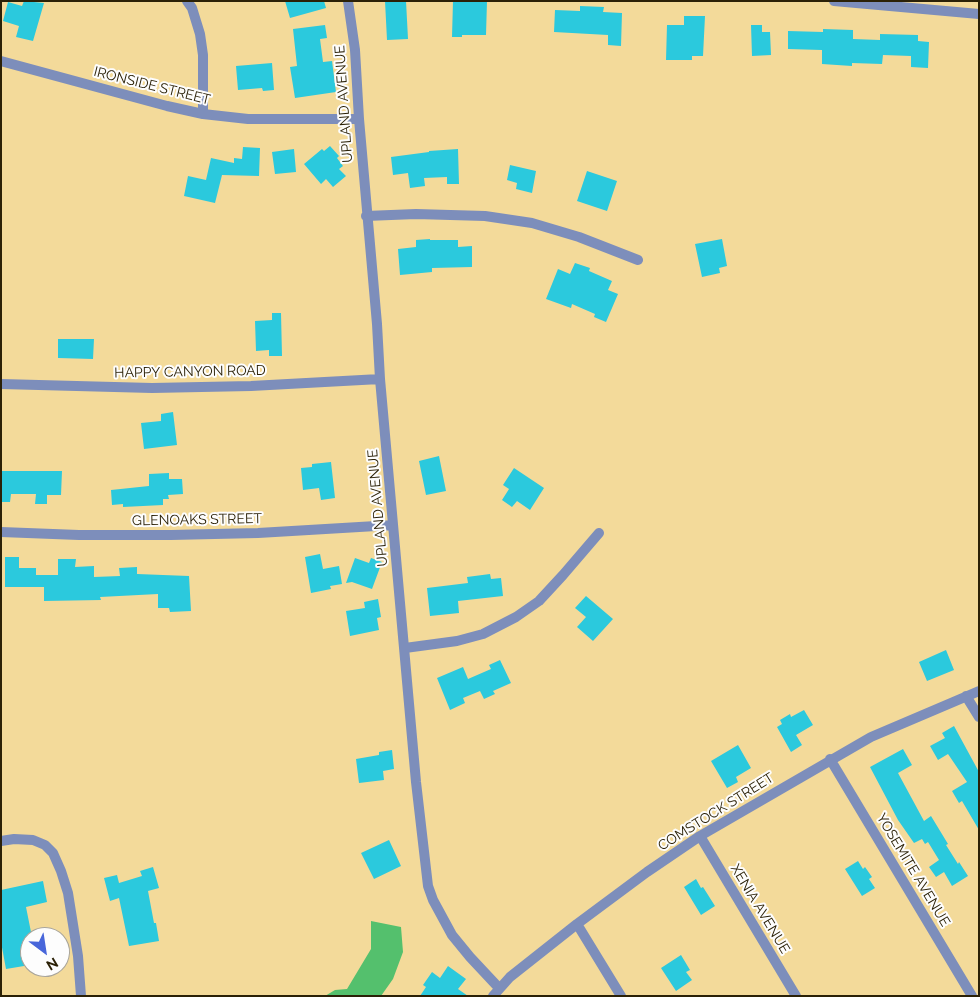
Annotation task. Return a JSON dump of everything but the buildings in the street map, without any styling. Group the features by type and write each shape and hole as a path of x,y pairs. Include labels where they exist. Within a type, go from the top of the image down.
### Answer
{"street":[{"path":"187,1 192,8 200,34 203,55 203,114"},
{"name":"UPLAND AVENUE","path":"348,1 355,50 358,119 366,216 416,782 428,886 433,900 452,935 496,992"},
{"path":"834,1 979,14"},
{"name":"IRONSIDE STREET","path":"1,61 203,114 248,119 358,119"},
{"path":"366,216 416,214 485,216 532,223 579,237 638,260"},
{"name":"HAPPY CANYON ROAD","path":"1,384 162,388 251,386 380,379"},
{"name":"GLENOAKS STREET","path":"1,532 80,535 258,533 393,525"},
{"path":"405,648 457,641 483,634 516,617 539,601 599,533"},
{"name":"COMSTOCK STREET","path":"496,992 510,977 577,924 647,872 700,836 830,759 871,737 979,691"},
{"path":"966,696 979,717"},
{"name":"YOSEMITE AVENUE","path":"830,759 972,996"},
{"name":"XENIA AVENUE","path":"700,836 796,996"},
{"path":"1,841 14,839 33,840 45,845 53,853 62,870 68,894 78,956 81,996"},
{"path":"577,924 622,996"}],"shaded area":[{"path":"371,921 401,927 403,952 393,979 381,996 325,996 335,990 347,989 371,949"}]}
